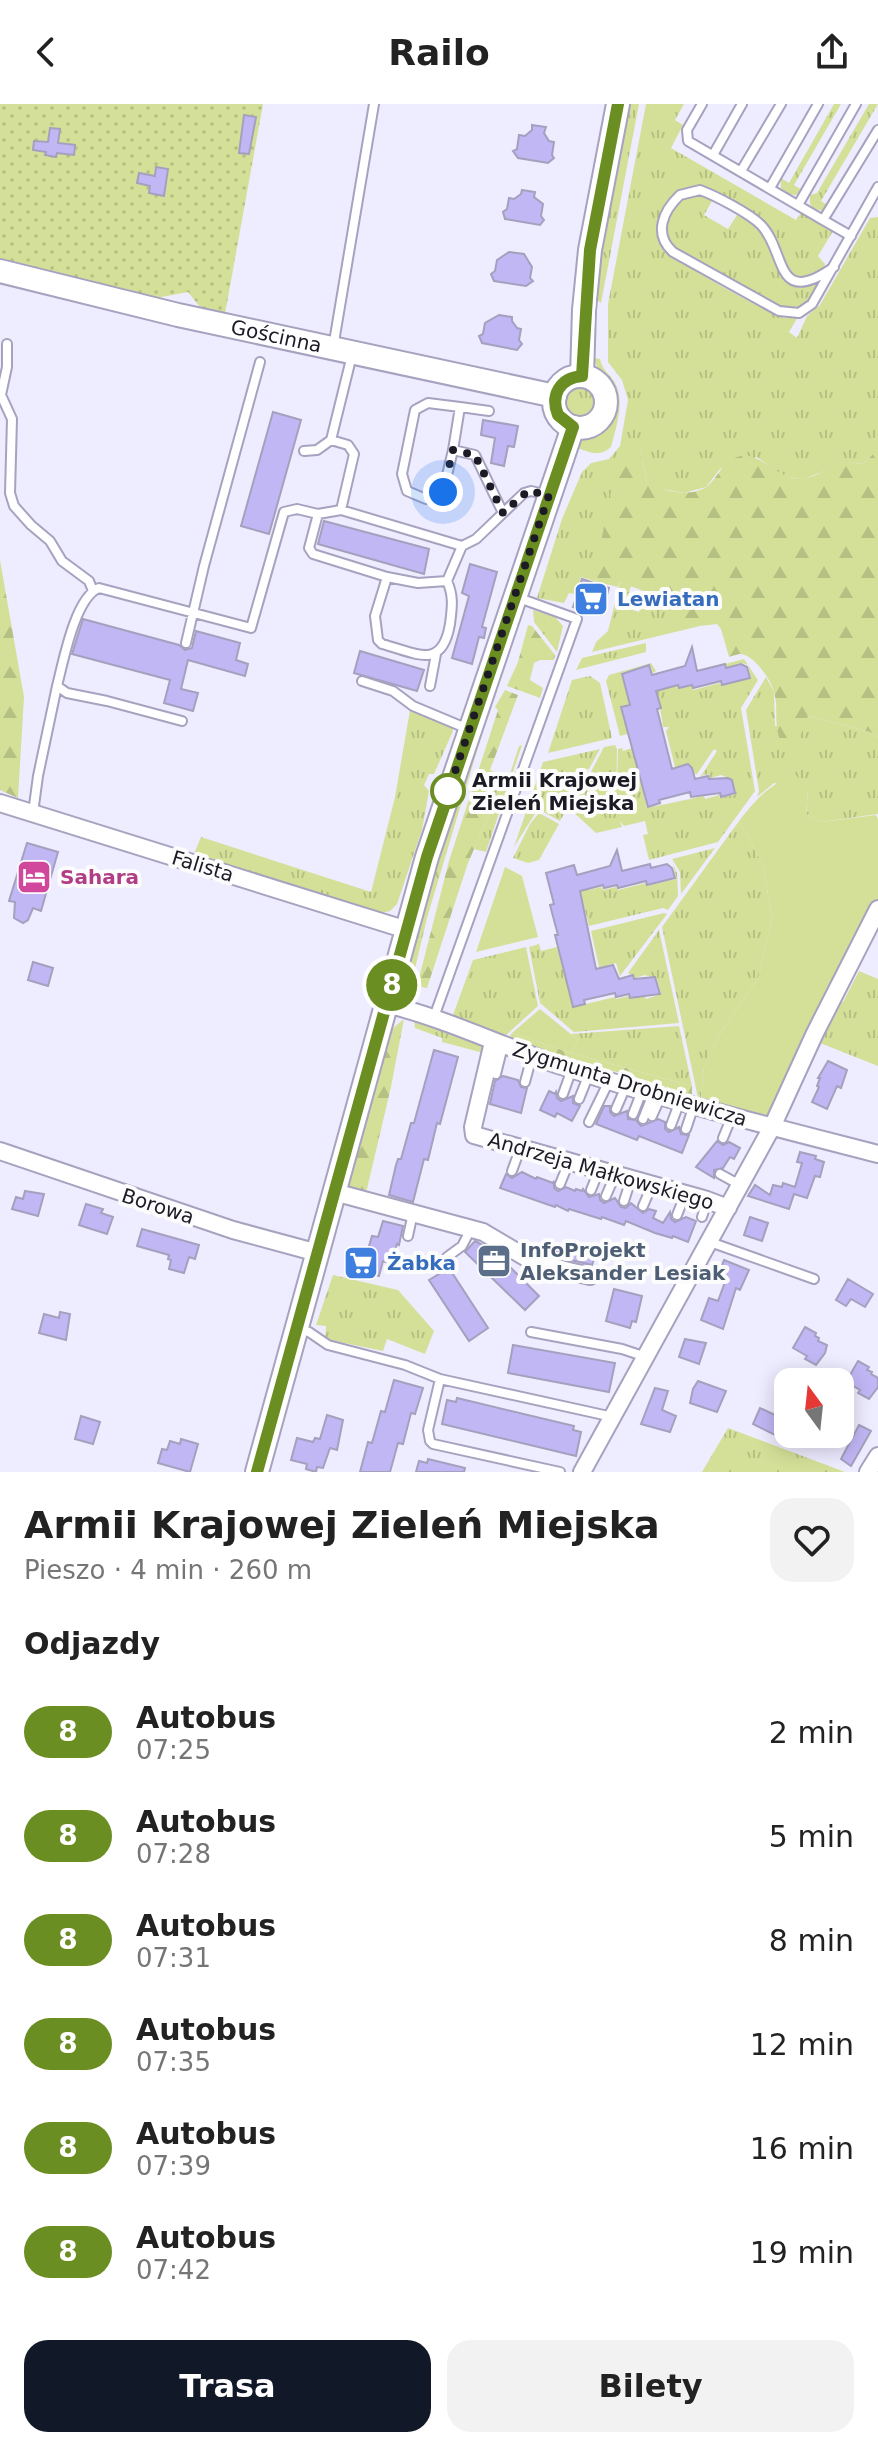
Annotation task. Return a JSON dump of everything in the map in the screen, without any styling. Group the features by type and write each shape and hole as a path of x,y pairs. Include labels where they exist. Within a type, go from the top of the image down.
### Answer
{"street":[{"path":"582,376 590,250 618,104"},
{"name":"Gościnna","path":"0,271 168,313 555,396"},
{"path":"574,376 582,376 596,382 605,394 605,410 589,427 573,427 558,415 555,396 562,384 574,376"},
{"path":"257,1472 427,857 573,427"},
{"name":"Falista","path":"0,803 407,930"},
{"name":"Andrzeja Małkowskiego","path":"582,1472 772,1127 815,1033 878,909"},
{"name":"Zygmunta Drobniewicza","path":"386,1004 434,1017 498,1044 609,1081 878,1154"},
{"name":"Andrzeja Małkowskiego","path":"498,1044 473,1133 477,1137 728,1208"},
{"name":"Borowa","path":"0,1151 233,1230 318,1253"},
{"path":"334,1192 471,1228 494,1237 535,1263 590,1276"},
{"path":"868,1472 878,1456"}],"lane":[{"path":"304,451 317,450 331,440 374,104"},
{"path":"702,104 687,130 686,138 851,236"},
{"path":"713,155 742,104"},
{"path":"741,171 781,104"},
{"path":"770,188 818,104"},
{"path":"798,205 856,104"},
{"path":"823,220 878,130"},
{"path":"834,267 815,279 804,281 790,278 783,271 761,226 700,190 680,195 662,224 663,239 673,252 783,313 799,313 812,304 834,267 878,187"},
{"path":"868,203 878,209"},
{"path":"7,344 7,367 1,395 12,419 10,493 14,506 50,541 62,561 89,581 93,591"},
{"path":"186,643 260,362"},
{"path":"460,407 443,492 426,499 407,491 402,474 415,410 428,403 460,407 489,411"},
{"path":"331,440 348,445 354,454 341,510"},
{"path":"453,450 475,455 503,513"},
{"path":"387,577 375,616 378,640 382,644 421,655 436,654 447,641 453,604 447,581 462,546 476,539 528,491 549,495"},
{"path":"33,813 57,686 75,623 93,591 99,588 251,628 284,512 297,509 318,514 341,510 462,546"},
{"path":"318,514 309,548 313,554 387,577 418,583 447,581"},
{"path":"434,1017 577,619 514,596"},
{"path":"430,686 436,654"},
{"path":"362,681 393,691 413,706 469,729"},
{"path":"57,686 67,693 182,721"},
{"path":"496,1074 498,1044"},
{"path":"525,1082 532,1056"},
{"path":"563,1094 572,1069"},
{"path":"579,1099 589,1074"},
{"path":"589,1122 609,1081"},
{"path":"616,1109 646,1092"},
{"path":"633,1114 646,1092"},
{"path":"646,1092 647,1118"},
{"path":"671,1125 687,1103"},
{"path":"686,1129 687,1103"},
{"path":"723,1138 732,1116"},
{"path":"512,1171 520,1149"},
{"path":"560,1184 569,1162"},
{"path":"720,1174 740,1185"},
{"path":"591,1190 615,1175"},
{"path":"606,1196 615,1175"},
{"path":"615,1175 624,1201"},
{"path":"643,1206 652,1185"},
{"path":"677,1215 685,1194"},
{"path":"702,1217 707,1200"},
{"path":"408,1236 413,1212"},
{"path":"447,1257 462,1246 471,1228"},
{"path":"710,1242 814,1279"},
{"path":"297,1329 309,1332 328,1345 405,1365 440,1379 614,1417"},
{"path":"531,1332 622,1349 646,1358"},
{"path":"440,1379 428,1430 433,1444 560,1472"}],"green space":[{"path":"0,104 263,104 225,314 200,307 188,292 156,298 0,258"},
{"path":"626,104 639,104 601,303 596,299 599,251"},
{"path":"646,104 684,104 675,120 683,125 671,148 796,220 801,213 833,231 818,256 825,264 823,269 803,278 788,273 769,231 704,189 679,191 668,203 660,220 659,238 676,257 775,315 798,317 789,332 797,338 807,316 820,305 870,218 878,217 878,436 873,441 873,454 863,464 843,462 803,480 781,475 757,457 720,469 706,487 684,493 656,488 647,483 640,448 599,554 597,582 581,577 576,594 569,593 564,603 537,598 562,519 582,472 591,463 609,459 620,446 628,400 622,380 608,362 608,304"},
{"path":"834,104 841,104 794,185 802,190 796,195 788,194 781,188 781,178 789,183"},
{"path":"869,104 878,104 821,201 829,206 822,211 813,208 810,195 817,193"},
{"path":"698,193 712,201 704,215 728,229 737,215 759,230 775,263 788,280 823,278 807,302 796,307 779,308 674,249 667,235 669,215 681,197"},
{"path":"594,358 600,359 618,389 619,397 619,414 611,447 599,453 578,448 612,412 611,392"},
{"path":"580,387 586,388 594,396 594,408 586,416 580,417 574,416 566,408 565,402 566,396 574,388"},
{"path":"878,436 878,737 870,732 808,716 799,740 781,743 770,681 762,669 746,656 729,657 717,624 700,626 646,592 620,582 618,587 597,582 595,572 620,446 640,448 647,483 685,493 706,487 728,462 737,457 752,457 798,479 844,462 863,464 873,454 873,441"},
{"path":"0,560 24,697 18,798 0,790"},
{"path":"620,582 631,586 624,607 639,612 646,592 700,626 592,652 596,642 608,631"},
{"path":"533,610 555,617 563,626 557,652 534,622"},
{"path":"528,625 555,655 554,660 534,663 530,680 543,688 540,698 507,686 518,662"},
{"path":"646,643 646,652 576,670 582,658"},
{"path":"744,659 748,665 742,663 726,667 725,664"},
{"path":"651,663 656,671 653,673 649,664 621,673 629,704 621,707 624,722 628,721 631,733 620,736 606,681 609,675"},
{"path":"748,665 758,680 741,708 755,791 718,842 649,860 643,835 648,834 645,821 624,826 620,821 622,827 596,833 571,810 604,747 615,745 616,807 618,749 622,748 623,751 632,748 647,808 704,796 705,799 736,794 733,780 721,775 710,778 708,774 701,776 717,751 714,749 697,774 689,763 685,764 684,770 676,771 666,731 669,727 663,727 658,694 654,694 653,687 664,689 677,686 679,689 692,686 693,690 720,683 722,686 751,678"},
{"path":"590,676 600,683 612,738 548,753 572,680"},
{"path":"766,677 774,692 775,726 803,726 808,716 870,732 878,737 878,814 821,822 806,814 808,789 774,783 757,797 759,791 746,710"},
{"path":"505,690 518,695 490,770 500,775 495,801 468,863 427,988 417,986 449,861 498,710 495,707"},
{"path":"410,710 453,731 434,774 429,774 424,785 429,791 422,830 397,904 390,911 381,913 193,856 201,837 371,892 395,797"},
{"path":"483,713 488,714 427,918 408,998 403,988 408,966 437,858"},
{"path":"522,745 486,852 474,849 495,801 500,775 509,777 519,746"},
{"path":"600,749 589,769 568,774 569,777 588,772 560,821 538,809 514,847 543,762"},
{"path":"795,774 808,789 806,814 821,822 876,815 878,899 768,1117 701,1098 704,1067 721,1032 758,979 772,919 763,865 739,821 764,793"},
{"path":"539,813 559,824 539,860 528,863 513,858 530,824"},
{"path":"739,821 763,865 772,919 758,979 721,1032 704,1067 701,1098 698,1098 662,927"},
{"path":"715,848 681,894 680,872 672,859"},
{"path":"673,864 677,873 678,896 668,910 663,908 589,926 581,894 576,888 587,885 589,890 616,887 618,890 676,879"},
{"path":"505,867 522,876 538,937 476,952"},
{"path":"667,914 620,976 616,963 607,965 610,976 600,971 591,931"},
{"path":"659,930 679,1023 574,1032 540,1003 529,947 539,944 541,951 557,947 573,1007 615,997 629,996 630,999 644,995 646,999 661,994 657,979 645,975 635,978 628,973"},
{"path":"526,947 538,1006 504,1037 453,1015 473,960"},
{"path":"859,971 878,979 878,1066 815,1041 836,1000 843,1002"},
{"path":"540,1009 578,1040 571,1053 512,1033"},
{"path":"404,1019 367,1189 363,1193 346,1192 392,1029"},
{"path":"414,1019 488,1047 487,1054 442,1042 442,1038 415,1028"},
{"path":"679,1026 692,1086 571,1053 578,1040 571,1034"},
{"path":"512,1033 571,1053 692,1086 692,1095 508,1039"},
{"path":"333,1275 398,1290 434,1331 425,1354 387,1339 383,1351 325,1339 326,1326 316,1325"},
{"path":"728,1428 774,1445 774,1448 845,1472 702,1472"}],"building":[{"path":"244,115 256,117 249,154 239,153"},
{"path":"532,125 546,127 544,133 549,141 554,142 554,158 548,163 518,158 513,151 517,149 519,135 525,136 532,130"},
{"path":"50,128 60,129 58,143 75,145 74,155 57,153 56,157 33,150 34,141 48,142"},
{"path":"156,167 168,169 164,196 149,193 150,186 137,183 139,173 155,176"},
{"path":"522,190 535,192 534,197 543,204 541,216 544,220 540,225 505,219 503,212 507,209 509,198 514,199"},
{"path":"509,252 524,254 532,267 530,278 533,281 526,286 494,281 491,274 495,271 497,260"},
{"path":"499,315 512,317 517,328 521,329 519,340 522,344 517,350 482,343 479,336 483,334 485,323"},
{"path":"273,412 301,420 269,534 241,526"},
{"path":"483,420 518,426 514,447 508,446 504,466 491,463 495,438 481,435"},
{"path":"324,521 429,549 424,574 318,544"},
{"path":"470,564 497,572 482,627 486,628 484,638 479,637 472,664 452,658 469,596 462,593"},
{"path":"582,579 609,588 601,615 573,607"},
{"path":"83,619 179,645 185,650 192,648 196,631 240,643 236,660 248,664 245,676 188,660 181,689 198,693 193,711 164,703 170,680 72,654"},
{"path":"692,647 697,671 725,664 726,668 741,664 747,667 750,678 722,685 721,681 693,688 692,685 679,688 678,685 656,691 661,708 657,709 672,769 688,764 695,779 708,776 709,779 728,778 732,780 735,793 721,797 720,793 691,797 690,792 659,800 660,803 648,807 621,707 630,705 622,674 649,665 652,675 685,666"},
{"path":"360,651 424,670 417,691 354,673"},
{"name":"Sahara","path":"27,843 58,852 41,911 33,908 28,920 23,923 14,918 15,902 9,901"},
{"path":"617,850 622,871 650,864 651,868 667,864 675,878 647,885 646,881 618,888 617,885 604,888 603,885 580,891 596,969 613,965 619,979 633,975 634,979 655,977 660,994 630,998 629,994 616,997 615,993 584,1000 585,1004 573,1007 555,935 558,935 550,905 554,904 546,873 574,865 577,875 610,866"},
{"path":"33,962 53,968 48,986 28,980"},
{"path":"434,1050 458,1057 440,1124 437,1123 428,1160 424,1159 413,1202 389,1195 398,1159 401,1159 411,1123 414,1123"},
{"path":"828,1061 847,1070 841,1088 837,1086 827,1109 812,1102 819,1087 818,1078"},
{"path":"503,1076 518,1080 521,1087 527,1088 521,1113 490,1104 495,1081"},
{"path":"549,1091 556,1092 561,1101 573,1096 573,1103 580,1106 572,1121 557,1113 555,1117 540,1110"},
{"path":"604,1106 610,1106 614,1116 627,1111 628,1119 636,1120 641,1126 658,1119 665,1122 665,1129 669,1132 679,1127 681,1134 689,1135 682,1153 596,1124"},
{"path":"717,1141 723,1145 729,1142 740,1148 734,1159 730,1157 723,1168 714,1170 714,1178 696,1167"},
{"path":"800,1152 816,1156 815,1159 824,1162 820,1177 815,1176 807,1198 794,1194 789,1209 748,1196 755,1185 770,1195 773,1185 782,1187 783,1183 795,1187 802,1163 797,1162"},
{"path":"522,1172 536,1179 554,1181 554,1188 558,1191 566,1187 575,1191 583,1189 589,1197 599,1194 604,1203 615,1198 621,1207 626,1208 631,1203 643,1213 649,1209 656,1211 653,1218 663,1223 670,1212 675,1222 686,1217 696,1221 688,1242 626,1221 624,1225 602,1217 568,1211 500,1188 506,1174 512,1178"},
{"path":"25,1191 44,1194 38,1216 12,1209 16,1197 23,1199"},
{"path":"86,1204 103,1209 101,1213 113,1217 107,1234 79,1225"},
{"path":"750,1217 768,1223 762,1241 744,1235"},
{"path":"383,1221 403,1226 391,1264 383,1261 379,1276 357,1270 361,1252 367,1253 372,1236 378,1237"},
{"path":"142,1229 199,1245 195,1259 189,1257 184,1273 169,1269 169,1255 137,1246"},
{"path":"475,1241 494,1251 539,1296 525,1310 465,1252"},
{"path":"541,1245 594,1259 592,1265 540,1253"},
{"path":"724,1260 749,1270 740,1290 736,1288 723,1329 701,1320 709,1298 718,1301 725,1282 717,1279"},
{"path":"449,1268 488,1328 469,1341 429,1280"},
{"path":"848,1279 873,1294 865,1307 851,1299 846,1306 836,1300"},
{"path":"614,1289 642,1296 636,1322 632,1321 630,1328 606,1321"},
{"path":"60,1312 70,1314 66,1340 39,1333 44,1314 59,1318"},
{"path":"805,1327 816,1333 818,1341 827,1345 816,1365 793,1348"},
{"path":"685,1339 706,1343 699,1364 679,1357"},
{"path":"513,1345 615,1363 609,1392 508,1373"},
{"path":"858,1361 869,1367 867,1370 878,1378 878,1387 869,1399 854,1387 854,1368"},
{"path":"394,1380 423,1388 415,1414 411,1413 403,1444 398,1443 390,1472 360,1472 368,1442 372,1443 381,1411 385,1412"},
{"path":"698,1381 726,1391 717,1412 690,1403"},
{"path":"655,1388 668,1391 662,1410 676,1416 670,1432 641,1424"},
{"path":"457,1398 574,1426 573,1430 581,1432 576,1456 442,1424 447,1400 456,1402"},
{"path":"760,1408 774,1415 774,1434 753,1424"},
{"path":"327,1415 343,1420 337,1450 330,1448 323,1468 317,1467 316,1472 306,1469 307,1464 291,1460 297,1438 313,1442 315,1438 320,1439"},
{"path":"81,1416 100,1422 93,1444 75,1439"},
{"path":"859,1425 871,1431 851,1466 841,1459 847,1448 854,1448 854,1434"},
{"path":"181,1439 198,1444 190,1472 158,1463 162,1449 167,1450 170,1441 180,1444"},
{"path":"428,1459 465,1468 464,1472 416,1472 419,1461 427,1463"}],"bus line":[{"name":"8","path":"257,1472 427,857 573,427 558,415 554,403 557,389 562,384 574,376 582,376 590,250 618,104"}],"place":[{"name":"Lewiatan","path":"591,599"},
{"name":"Armii Krajowej Zieleń Miejska","path":"448,791"},
{"name":"Sahara","path":"34,877"},
{"name":"InfoProjekt Aleksander Lesiak","path":"494,1261"},
{"name":"Żabka","path":"361,1263"}],"route":[{"path":"443,492 453,450 475,455 503,513 528,491 549,495 446,798 448,791"}]}
